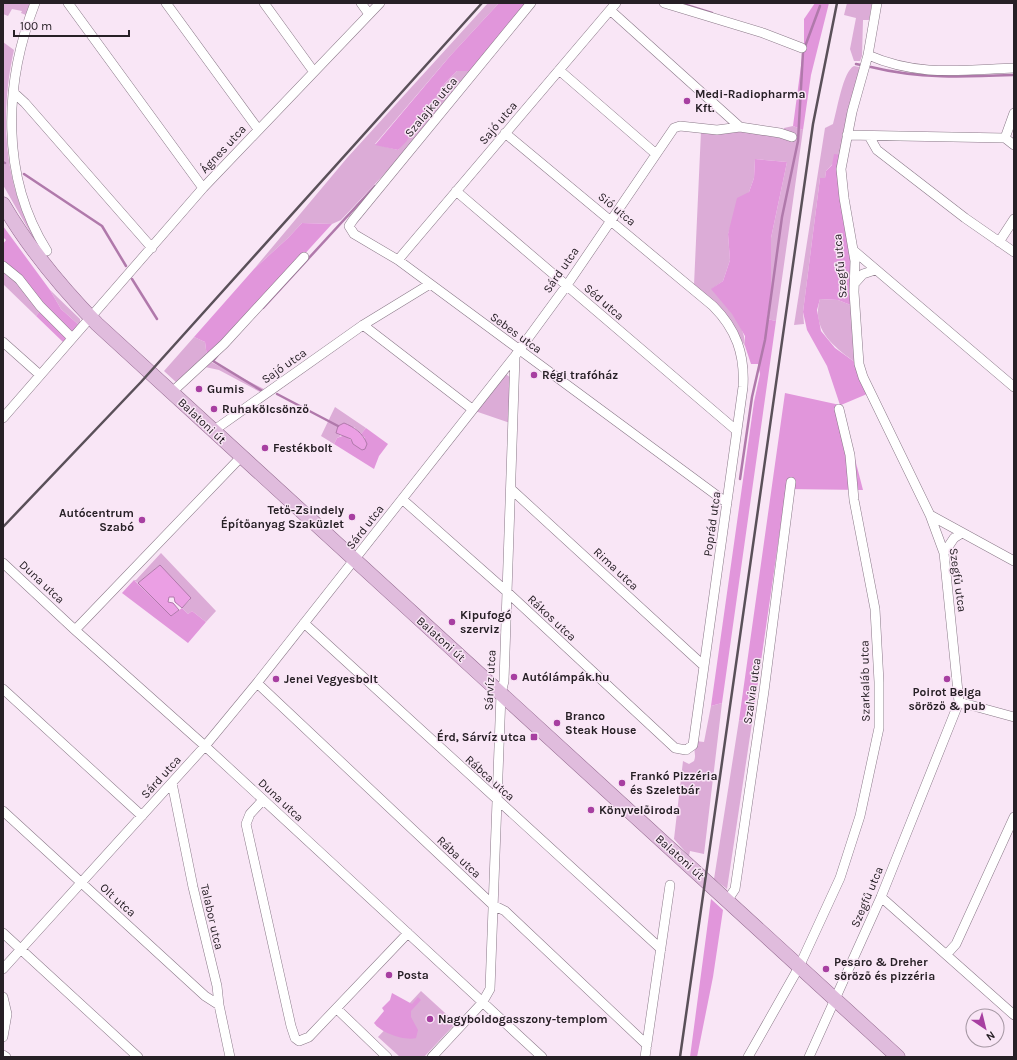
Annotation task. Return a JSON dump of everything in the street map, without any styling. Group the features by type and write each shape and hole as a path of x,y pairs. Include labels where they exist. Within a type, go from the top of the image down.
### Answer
{"main road":[{"name":"Balatoni út","path":"3,204 42,264 67,293 91,317 241,457 898,1057"}],"street":[{"path":"35,3 16,60 13,92 12,139 17,178 29,220 47,251"},
{"path":"68,3 203,188"},
{"path":"166,3 258,129"},
{"path":"264,3 314,72"},
{"path":"361,3 369,14"},
{"name":"Ágnes utca","path":"3,418 203,188 380,3"},
{"name":"Szalajka utca","path":"349,226 531,3"},
{"name":"Sajó utca","path":"398,260 505,132 616,3"},
{"path":"664,3 763,33 802,48"},
{"name":"Szegfű utca","path":"809,1057 880,897 959,702 944,553 930,515 863,377 859,364 854,292 856,282 853,250 841,176 842,156 868,55 876,3"},
{"path":"610,10 740,127 780,133 792,137"},
{"path":"868,55 884,62 926,71 1014,68"},
{"path":"559,70 656,154"},
{"path":"13,92 25,103 152,248"},
{"path":"1005,138 1014,112"},
{"name":"Sárd utca","path":"3,969 206,746 258,683 517,353 567,285 610,219 676,126 717,130 740,127"},
{"name":"Sió utca","path":"505,132 713,306"},
{"path":"847,135 1005,138 1014,145"},
{"path":"869,136 877,150 965,218 1014,252"},
{"name":"Séd utca","path":"456,191 737,430"},
{"path":"999,242 1014,219"},
{"name":"Sebes utca","path":"349,226 354,234 398,260 517,353 727,503"},
{"path":"853,250 1014,387"},
{"path":"171,392 224,344 304,257"},
{"path":"3,266 19,279 40,306 72,338"},
{"path":"856,282 863,274 875,270"},
{"name":"Sajó utca","path":"213,431 363,325 430,284"},
{"name":"Poprád utca","path":"686,750 693,745 695,739 743,387 742,354 737,339 728,323 713,306"},
{"path":"363,325 472,409"},
{"path":"3,342 40,376"},
{"name":"Sárvíz utca","path":"432,1057 482,1003 490,989 496,799 501,694 504,681 510,488 517,353"},
{"name":"Szarkaláb utca","path":"748,1057 799,967 840,878 860,816 879,720 880,682 874,603 854,500 850,456 839,409"},
{"path":"75,630 241,457"},
{"name":"Szalvia utca","path":"727,901 735,889 764,691 791,482"},
{"name":"Rima utca","path":"510,488 704,666"},
{"name":"Rákos utca","path":"402,499 506,591 675,748 686,750"},
{"path":"930,515 1014,561"},
{"path":"944,553 954,538 962,533"},
{"name":"Duna utca","path":"3,563 75,630 206,746 542,1057"},
{"name":"Rábca utca","path":"304,623 661,949"},
{"name":"Rába utca","path":"258,683 493,905 505,911 647,1045"},
{"path":"3,689 142,816"},
{"path":"959,702 1014,717"},
{"name":"Talabor utca","path":"172,783 195,895 217,986 219,1005 230,1057"},
{"path":"263,800 250,814 246,824 291,1026 295,1038 299,1041 309,1037 408,932"},
{"name":"Olt utca","path":"3,811 205,996 219,1005"},
{"path":"947,954 956,944 1014,816"},
{"path":"645,1057 670,885"},
{"path":"880,897 947,954 1014,1015"},
{"path":"3,933 138,1057"},
{"path":"3,997 7,1014 3,1037"},
{"path":"337,1009 387,1057"}],"shaded area":[{"path":"3,3 31,3 26,15 21,13 22,11 12,9 8,16 3,14"},
{"path":"488,3 499,3 450,56 375,144 398,150 445,83 457,71 470,71 407,150 341,220 332,224 302,223 254,269 347,158"},
{"path":"499,3 526,3 470,71 457,71 445,83 406,142 398,150 375,145 450,56"},
{"path":"815,3 829,3 811,75 803,130 793,126 804,43 804,19"},
{"path":"847,3 872,3 869,20 863,20 862,56 860,61 854,61 850,49 856,18 844,15"},
{"path":"3,42 14,50 7,98 7,146 16,193 24,216 35,238 34,239 3,185"},
{"path":"854,66 859,67 860,73 841,155 826,171 825,178 820,178 803,312 804,324 794,325 825,128 833,124 844,83 850,69"},
{"path":"793,126 803,130 776,321 767,319 771,294 771,238 787,162 755,159 754,178 749,192 733,220 728,234 730,260 723,281 712,289 734,315 742,330 745,346 734,328 694,285 701,131 741,129 781,134 784,128"},
{"path":"834,154 841,155 851,261 853,306 838,300 820,299 817,310 821,331 835,348 856,363 867,394 841,405 863,490 786,489 752,723 739,720 785,393 840,405 827,366 807,330 803,312 820,178 825,178 826,171 832,165"},
{"path":"755,159 787,162 771,238 771,294 767,319 776,321 722,703 711,706 754,402 760,374 758,364 751,364 745,346 745,336 732,314 711,289 723,281 730,260 728,234 737,198 749,192 754,178"},
{"path":"302,223 332,224 249,315 207,357 205,342 194,337 254,269"},
{"path":"3,226 50,290 61,309 80,326 64,343 36,316 44,306 3,264 3,244 6,240 3,237"},
{"path":"3,264 44,306 36,316 3,284"},
{"path":"50,290 80,319 80,326 61,309"},
{"path":"820,299 838,300 853,306 856,363 832,343 821,328 818,310"},
{"path":"194,337 205,342 207,357 177,383 164,371"},
{"path":"211,362 264,389 260,392 219,370 205,367"},
{"path":"504,375 511,378 510,423 475,411"},
{"path":"335,407 366,428 361,434 354,427 336,433 341,436 337,438 334,444 321,436"},
{"path":"344,423 361,434 367,444 365,449 362,450 353,444 351,439 336,433 338,426"},
{"path":"366,428 388,444 379,456 374,469 334,444 337,438 345,435 362,450 365,438 361,434"},
{"path":"161,553 216,611 206,622 192,611 188,614 182,608 190,600 160,565 138,583 134,580 136,580"},
{"path":"160,565 191,598 182,608 175,602 174,597 169,597 168,602 173,603 179,610 171,616 138,583"},
{"path":"134,580 171,616 182,608 188,614 192,611 206,622 188,643 122,593"},
{"path":"722,703 704,854 690,851 689,856 674,839 683,761 689,764 694,761 695,744 696,741 704,742 711,706"},
{"path":"739,720 752,723 727,889 714,879"},
{"path":"711,899 723,910 713,977 697,1057 690,1057"},
{"path":"421,991 456,1023 424,1057 400,1057 378,1037"},
{"path":"392,993 412,1004 418,997 421,1000 411,1011 411,1017 418,1030 416,1038 411,1039 387,1033 377,1027 374,1023 384,1011 382,1008 390,1000"}],"waterway":[{"path":"680,3 712,13"},
{"path":"740,479 752,397 765,340 782,217 798,141 803,52 820,6"},
{"path":"856,64 861,65"},
{"path":"871,67 907,74 924,75 960,77 1014,75"},
{"path":"24,174 102,226 126,266"},
{"path":"263,308 375,186"},
{"path":"132,279 157,319"},
{"path":"217,356 213,361 264,392"},
{"path":"277,394 338,426"}],"railway":[{"path":"3,527 141,382 482,3"},
{"path":"680,1057 813,124 837,3"}],"place":[{"name":"Medi-Radiopharma Kft.","path":"687,101"},
{"name":"Régi trafóház","path":"534,375"},
{"name":"Gumis","path":"199,389"},
{"name":"Ruhakölcsönző","path":"214,409"},
{"name":"Festékbolt","path":"265,448"},
{"name":"Tető-Zsindely Építőanyag Szaküzlet","path":"352,517"},
{"name":"Autócentrum Szabó","path":"142,520"},
{"name":"Kipufogó szerviz","path":"452,622"},
{"name":"Autólámpák.hu","path":"514,677"},
{"name":"Jenei Vegyesbolt","path":"276,679"},
{"name":"Poirot Belga söröző & pub","path":"947,679"},
{"name":"Branco Steak House","path":"557,723"},
{"name":"Érd, Sárvíz utca","path":"534,737"},
{"name":"Frankó Pizzéria és Szeletbár","path":"622,783"},
{"name":"Könyvelőiroda","path":"591,810"},
{"name":"Pesaro & Dreher söröző és pizzéria","path":"826,969"},
{"name":"Posta","path":"389,975"},
{"name":"Nagyboldogasszony-templom","path":"430,1019"}]}
